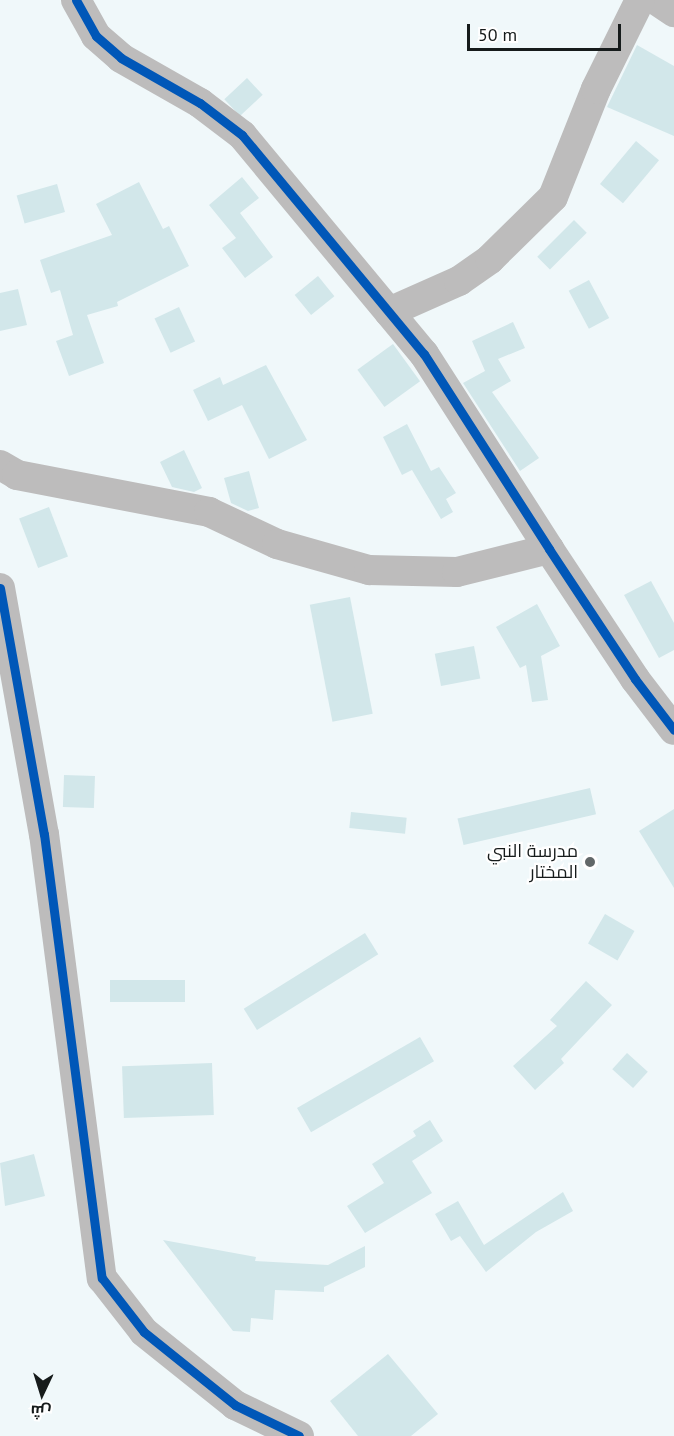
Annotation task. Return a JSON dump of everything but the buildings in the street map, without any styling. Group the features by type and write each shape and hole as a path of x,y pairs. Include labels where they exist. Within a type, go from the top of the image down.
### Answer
{"street":[{"path":"76,0 96,36 121,58 200,103 242,135 424,354 549,549 674,730"},
{"path":"389,312 459,282 490,259 553,197 596,89 640,0"},
{"path":"656,0 674,12"},
{"path":"0,465 17,475 209,512 277,544 369,570 457,572 549,549"},
{"path":"0,588 44,834 102,1278 144,1332 226,1398 299,1436"}],"cycle path":[{"path":"76,0 96,36 121,58 200,103 242,135 424,354 635,679 674,730"},
{"path":"0,588 44,834 102,1278 144,1332 235,1405 299,1436"}],"place":[{"name":"مدرسة النبي المختار","path":"590,862"}]}
